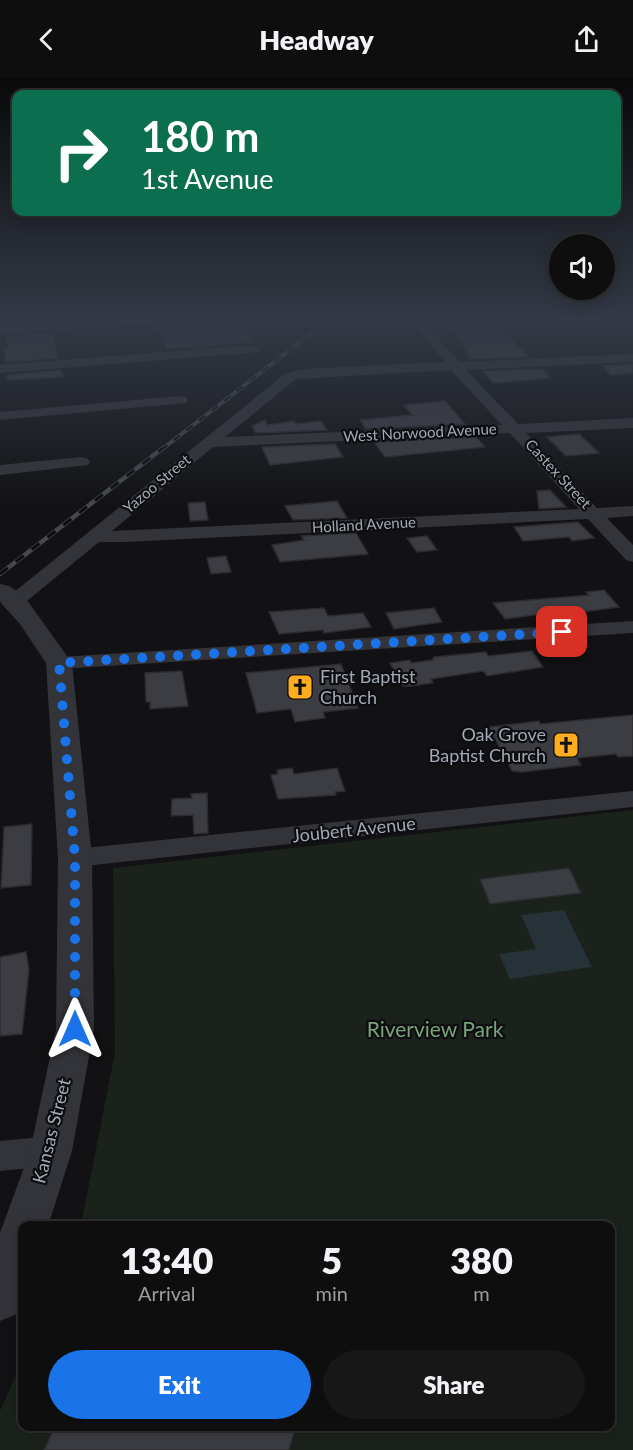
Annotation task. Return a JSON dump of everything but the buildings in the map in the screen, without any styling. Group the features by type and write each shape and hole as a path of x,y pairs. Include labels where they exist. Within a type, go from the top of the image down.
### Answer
{"street":[{"name":"Yazoo Street","path":"7,596 94,536 283,382"},
{"name":"Castex Street","path":"470,382 633,556"},
{"path":"0,416 182,400"},
{"name":"West Norwood Avenue","path":"207,443 633,423"},
{"path":"0,470 82,462"},
{"name":"Holland Avenue","path":"94,536 126,537 633,511"},
{"name":"Kansas Street","path":"7,596 37,628 59,663 75,858 75,1029 51,1151 27,1221"},
{"path":"59,663 633,627"},
{"name":"Joubert Avenue","path":"75,858 633,799"},
{"path":"0,1156 51,1151"},
{"path":"0,1298 18,1246"}],"green space":[{"name":"Riverview Park","path":"633,810 633,1450 0,1450 0,1411 18,1371 18,1431 615,1431 615,1221 82,1221 115,1052 113,868"}],"shaded area":[{"path":"564,910 592,967 510,979 499,954 536,949 521,915"}],"railway":[{"path":"161,450 249,382"},
{"path":"0,574 163,448"}],"place":[{"name":"First Baptist Church","path":"300,687"},
{"name":"Oak Grove Baptist Church","path":"566,745"}],"route":[{"path":"75,1029 75,858 59,663 562,632"}]}
